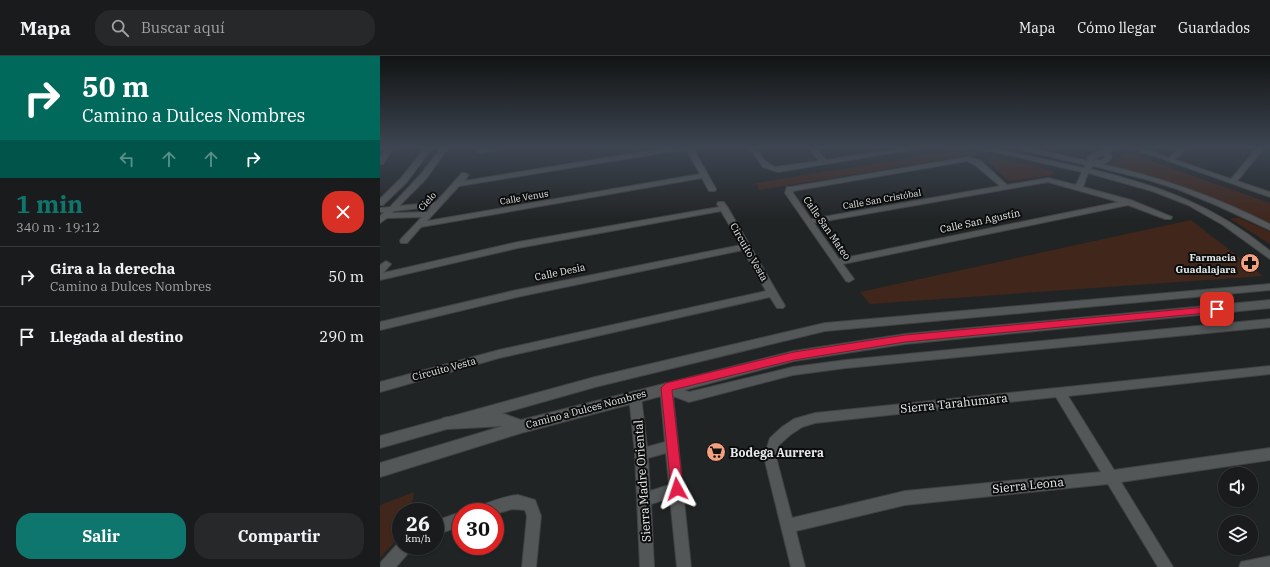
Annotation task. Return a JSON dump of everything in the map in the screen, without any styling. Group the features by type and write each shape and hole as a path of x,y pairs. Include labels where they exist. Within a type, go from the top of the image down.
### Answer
{"main road":[{"name":"Camino a Dulces Nombres","path":"380,470 521,427 635,396 794,356 882,342 1270,304"},
{"path":"448,423 502,419 521,427"}],"street":[{"path":"380,203 410,172"},
{"path":"381,216 395,208 427,172"},
{"path":"456,184 533,172"},
{"path":"702,172 712,189"},
{"name":"Calle San Mateo","path":"849,279 808,222 789,193 790,189 898,172"},
{"name":"Calle San Mateo","path":"988,172 1005,187"},
{"path":"1057,182 1064,172"},
{"path":"1078,187 1080,178 1085,172"},
{"path":"1107,172 1190,203 1233,227 1270,256"},
{"path":"1118,172 1147,178 1188,190 1231,208 1270,227"},
{"path":"1204,172 1270,195"},
{"path":"1232,182 1241,172"},
{"name":"Cielo","path":"404,241 465,175"},
{"name":"Calle Venus","path":"419,225 704,176"},
{"name":"Calle San Cristóbal","path":"808,222 1038,181 1057,182 1078,187 1128,202 1168,217"},
{"name":"Calle San Agustín","path":"837,262 1128,202"},
{"path":"395,208 438,204"},
{"name":"Circuito Vesta","path":"380,277 518,245 722,205 772,293 499,354 380,386"},
{"path":"381,216 429,214"},
{"name":"Calle Desia","path":"380,326 442,309 542,287 746,247"},
{"path":"380,442 595,382 825,327 1270,287"},
{"path":"772,293 780,306"},
{"path":"684,567 666,388 689,397 793,371 846,364 1270,323"},
{"name":"Sierra Tarahumara","path":"798,567 770,457 774,442 798,423 815,418 1270,370"},
{"path":"1059,392 1166,567"},
{"name":"Sierra Madre Oriental","path":"635,396 641,454 647,567"},
{"path":"641,454 673,446"},
{"name":"Sierra Leona","path":"788,526 905,498 1110,477 1270,454"},
{"path":"644,499 677,489"},
{"path":"504,505 515,501 522,501 530,505 534,516 529,567"},
{"path":"386,567 397,555"},
{"path":"1246,567 1270,564"}],"shaded area":[{"path":"823,172 870,172 759,190 756,183"},
{"path":"999,172 1054,172 1053,175 1009,181"},
{"path":"1131,172 1181,172 1270,203 1270,224 1174,183"},
{"path":"1229,218 1239,218 1270,232 1270,244"},
{"path":"1191,220 1263,276 870,304 860,292"},
{"path":"414,492 412,503 392,503 392,545 380,558 380,505"}],"place":[{"name":"Farmacia Guadalajara","path":"1250,263"},
{"name":"Bodega Aurrera","path":"716,452"}],"route":[{"path":"677,489 666,388 794,356 860,345 905,339 1217,309"}]}
